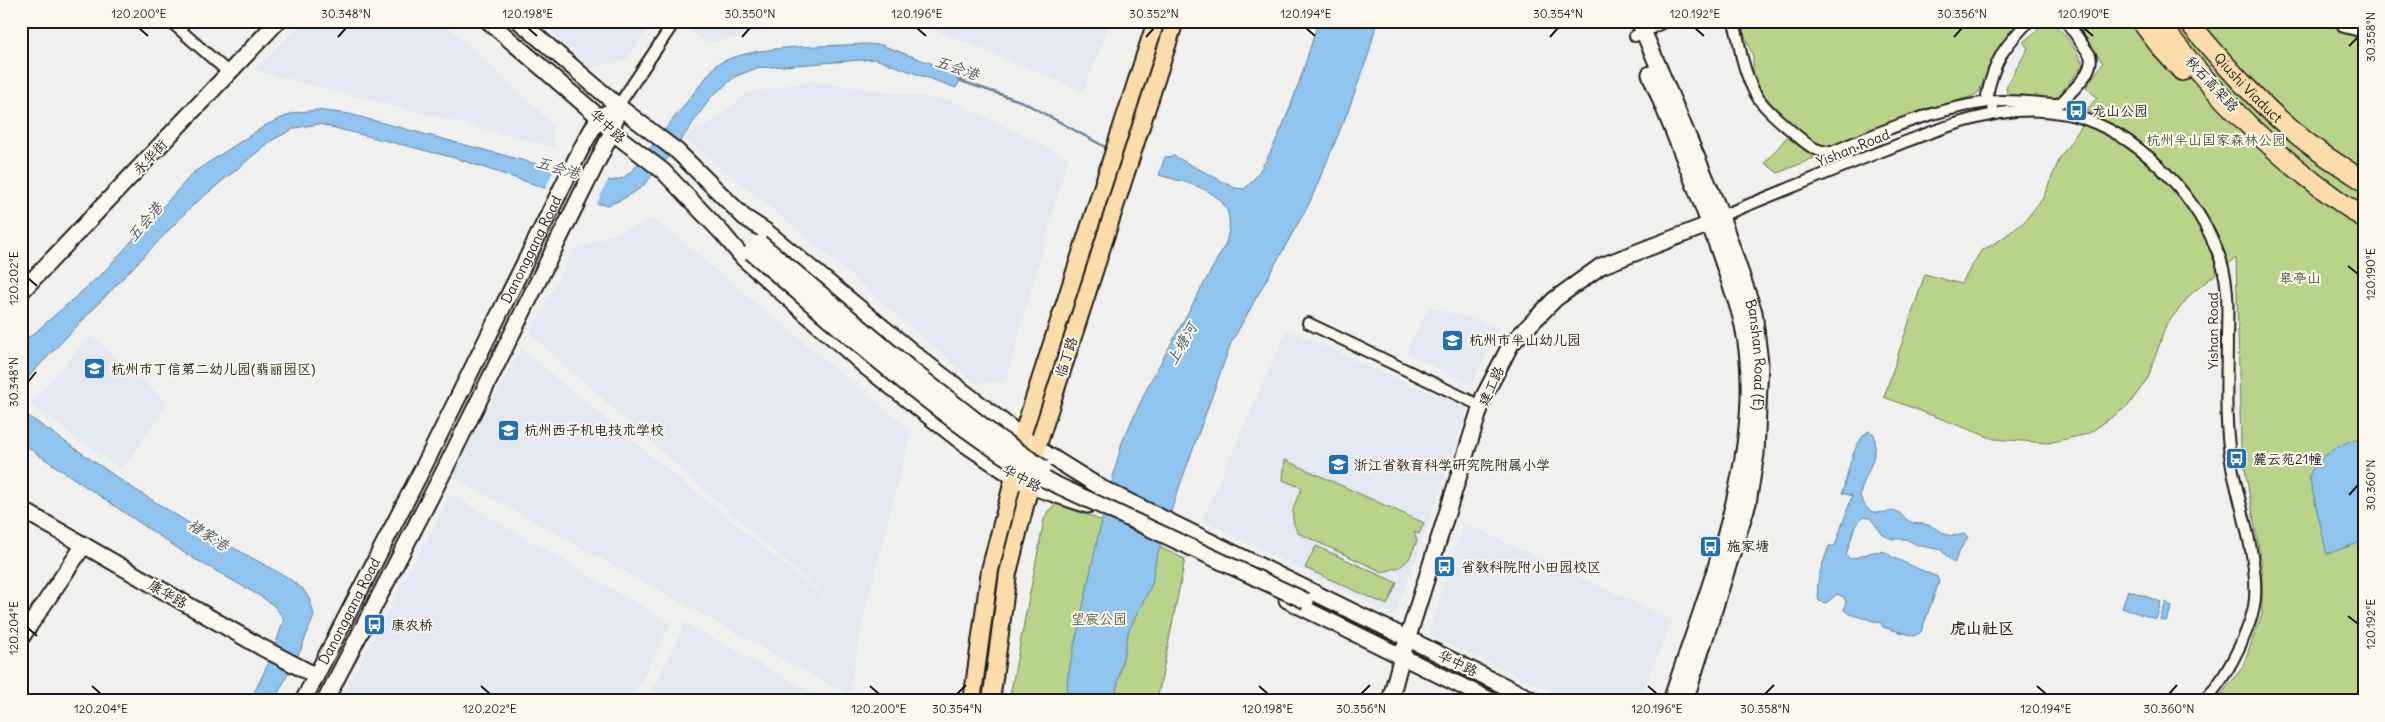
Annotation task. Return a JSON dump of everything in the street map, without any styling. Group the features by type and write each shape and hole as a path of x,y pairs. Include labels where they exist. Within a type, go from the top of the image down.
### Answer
{"highway":[{"path":"2141,21 2163,50 2236,128 2297,168"},
{"name":"秋石高架路","path":"2158,21 2180,50 2213,87 2262,137 2297,168 2364,218"},
{"name":"Qiushi Viaduct","path":"2188,21 2231,70 2280,119 2313,147 2364,181"},
{"path":"2201,21 2239,63 2280,119"}],"main road":[{"name":"永华街","path":"21,292 278,21"},
{"name":"华中路","path":"488,21 599,117 612,132 663,171 724,234 744,259 866,367 962,442 1030,486 1098,509 1492,701"},
{"name":"华中路","path":"519,21 618,106 678,152 744,217 767,232 893,336 1037,448 1103,489 1535,701"},
{"name":"临丁路","path":"972,701 990,570 1014,477 1022,436 1156,21"},
{"name":"临丁路","path":"991,701 1008,572 1030,486 1037,448 1175,21"},
{"name":"Banshan Road (E)","path":"1636,28 1754,312 1760,363 1756,454 1748,503 1685,701"},
{"path":"599,117 618,106"},
{"name":"Danonggang Road","path":"325,701 439,480 612,132 618,106"},
{"name":"Danonggang Road","path":"303,701 599,117"},
{"name":"华中路","path":"744,217 756,248"},
{"name":"Banshan Road (E)","path":"1671,701 1736,500 1743,459 1749,397 1743,325 1716,220"},
{"name":"建工路","path":"1402,656 1481,406 1511,344 1555,299 1601,266 1716,220"},
{"name":"华中路","path":"724,234 756,248 1034,463 1307,598 1381,626"},
{"name":"康华路","path":"21,509 260,647 316,676"},
{"path":"21,638 84,545"},
{"name":"华中路","path":"1307,598 1372,641"},
{"path":"1390,701 1402,656"}],"street":[{"path":"170,21 229,73"},
{"path":"618,106 675,21"},
{"path":"1636,28 1666,21"},
{"path":"1733,21 1737,31 1743,62 1754,94 1760,104 1808,145 1824,153 1832,152 1902,122 1990,101 2057,104 2062,101 2090,69 2092,61 2090,54 2066,21"},
{"path":"1998,113 1987,95 1999,57 2007,45 2030,21"},
{"path":"2340,21 2344,27 2364,32"},
{"name":"Yishan Road","path":"1716,220 1918,137 1998,113 2033,110 2074,116 2122,138 2150,157 2185,194 2216,248 2228,288 2226,406 2230,459 2254,569 2253,610 2230,666 2211,695 2202,701"},
{"path":"1308,323 1481,406"}],"shaded area":[{"path":"304,21 442,21 552,123 554,147 254,70"},
{"path":"538,21 653,21 627,59 591,68"},
{"path":"694,21 852,21 831,26 794,24 707,43 689,29"},
{"path":"913,21 1111,21 1083,91"},
{"path":"811,81 953,101 1068,158 1006,381 976,383 804,235 683,137 716,119 748,93"},
{"path":"654,219 911,431 861,628 849,695 451,476 521,349 847,616 530,334 574,249"},
{"name":"杭州市半山幼儿园","path":"1429,307 1499,327 1471,385 1406,352"},
{"name":"浙江省教育科学研究院附属小学","path":"1287,330 1469,410 1395,616 1202,520"},
{"name":"杭州市丁信第二幼儿园(翡丽园区)","path":"91,335 168,403 122,470 30,404"},
{"path":"451,494 671,624 631,701 340,701"},
{"path":"1464,523 1672,620 1639,701 1573,701 1428,635"},
{"path":"685,623 827,701 647,701"}],"green space":[{"path":"1739,21 2020,21 1995,53 1979,92 1973,96 1888,123 1834,146 1823,147 1817,145 1760,99 1753,82 1753,56"},
{"name":"杭州半山国家森林公园","path":"2074,21 2364,21 2364,701 2216,701 2242,668 2262,614 2262,566 2241,447 2236,258 2192,293 2166,325 2148,378 2128,406 2088,434 2048,443 1994,439 1884,397 1925,274 1961,284 1981,251 2000,240 2024,222 2043,198 2060,158 2091,112 2086,110 2097,98 2086,87 2103,63"},
{"path":"2047,22 2063,33 2083,65 2056,99 2011,98 2007,93 2006,87 2028,48 2023,42"},
{"path":"1787,137 1814,158 1778,173 1765,163"},
{"path":"1285,460 1424,523 1419,534 1414,532 1417,541 1409,559 1400,567 1383,572 1298,533 1293,521 1293,510 1302,488 1283,480"},
{"name":"望宸公园","path":"1056,504 1093,517 1185,559 1157,701 1009,701 1044,520 1048,511"},
{"path":"1316,546 1397,583 1387,605 1305,568"}],"water":[{"name":"上塘河","path":"1318,21 1377,21 1369,53 1348,111 1310,202 1231,343 1174,502 1156,559 1152,584 1129,630 1114,701 1066,701 1068,675 1099,532 1122,442 1149,384 1225,245 1229,228 1228,214 1222,203 1213,195 1202,188 1159,175 1165,157 1174,156 1235,188 1244,189 1256,177 1278,136 1298,85"},
{"path":"864,44 881,45 963,75 956,88 875,59 757,68 736,76 711,97 670,156 641,188 621,200 608,205 590,203 455,158 319,124 295,128 271,141 192,206 31,374 21,388 21,338 31,336 103,273 194,172 266,125 293,113 316,110 349,114 563,171 612,181 623,178 633,170 716,65 748,53 768,50"},
{"name":"褚家港","path":"21,411 128,485 197,528 285,576 303,589 311,602 314,616 301,649 274,701 250,701 271,658 284,619 276,608 265,599 186,554 21,443"},
{"path":"1868,431 1874,434 1875,450 1860,496 1867,508 1874,512 1896,511 1911,522 1934,527 1948,535 1965,534 1968,537 1955,562 1952,562 1941,550 1917,545 1906,539 1892,539 1883,535 1870,518 1863,517 1855,526 1846,555 1850,559 1878,551 1888,553 1892,557 1937,577 1939,582 1921,632 1914,636 1883,627 1881,623 1849,614 1844,610 1846,602 1844,597 1837,594 1826,603 1819,601 1818,580 1822,566 1829,546 1835,546 1852,496 1842,493 1849,468 1858,443"},
{"path":"2364,437 2364,541 2327,554 2309,476 2324,456 2348,442"},
{"path":"2128,590 2161,602 2156,619 2122,608"},
{"path":"2166,602 2172,607 2166,621 2160,620"}],"pier":[{"path":"556,166 609,178 595,207 544,191"}],"waterway":[{"name":"五会港","path":"958,80 1023,102 1107,148"}],"place":[{"name":"龙山公园","path":"2076,111"},
{"name":"杭州市半山幼儿园","path":"1453,340"},
{"name":"杭州市丁信第二幼儿园(翡丽园区)","path":"95,369"},
{"name":"杭州西子机电技术学校","path":"508,430"},
{"name":"麓云苑21幢","path":"2237,459"},
{"name":"浙江省教育科学研究院附属小学","path":"1338,465"},
{"name":"施家塘","path":"1711,546"},
{"name":"省教科院附小田园校区","path":"1445,567"},
{"name":"康农桥","path":"375,625"}],"district":[{"name":"虎山社区","path":"1982,628"}],"park label":[{"name":"皋亭山","path":"2300,278"}]}
